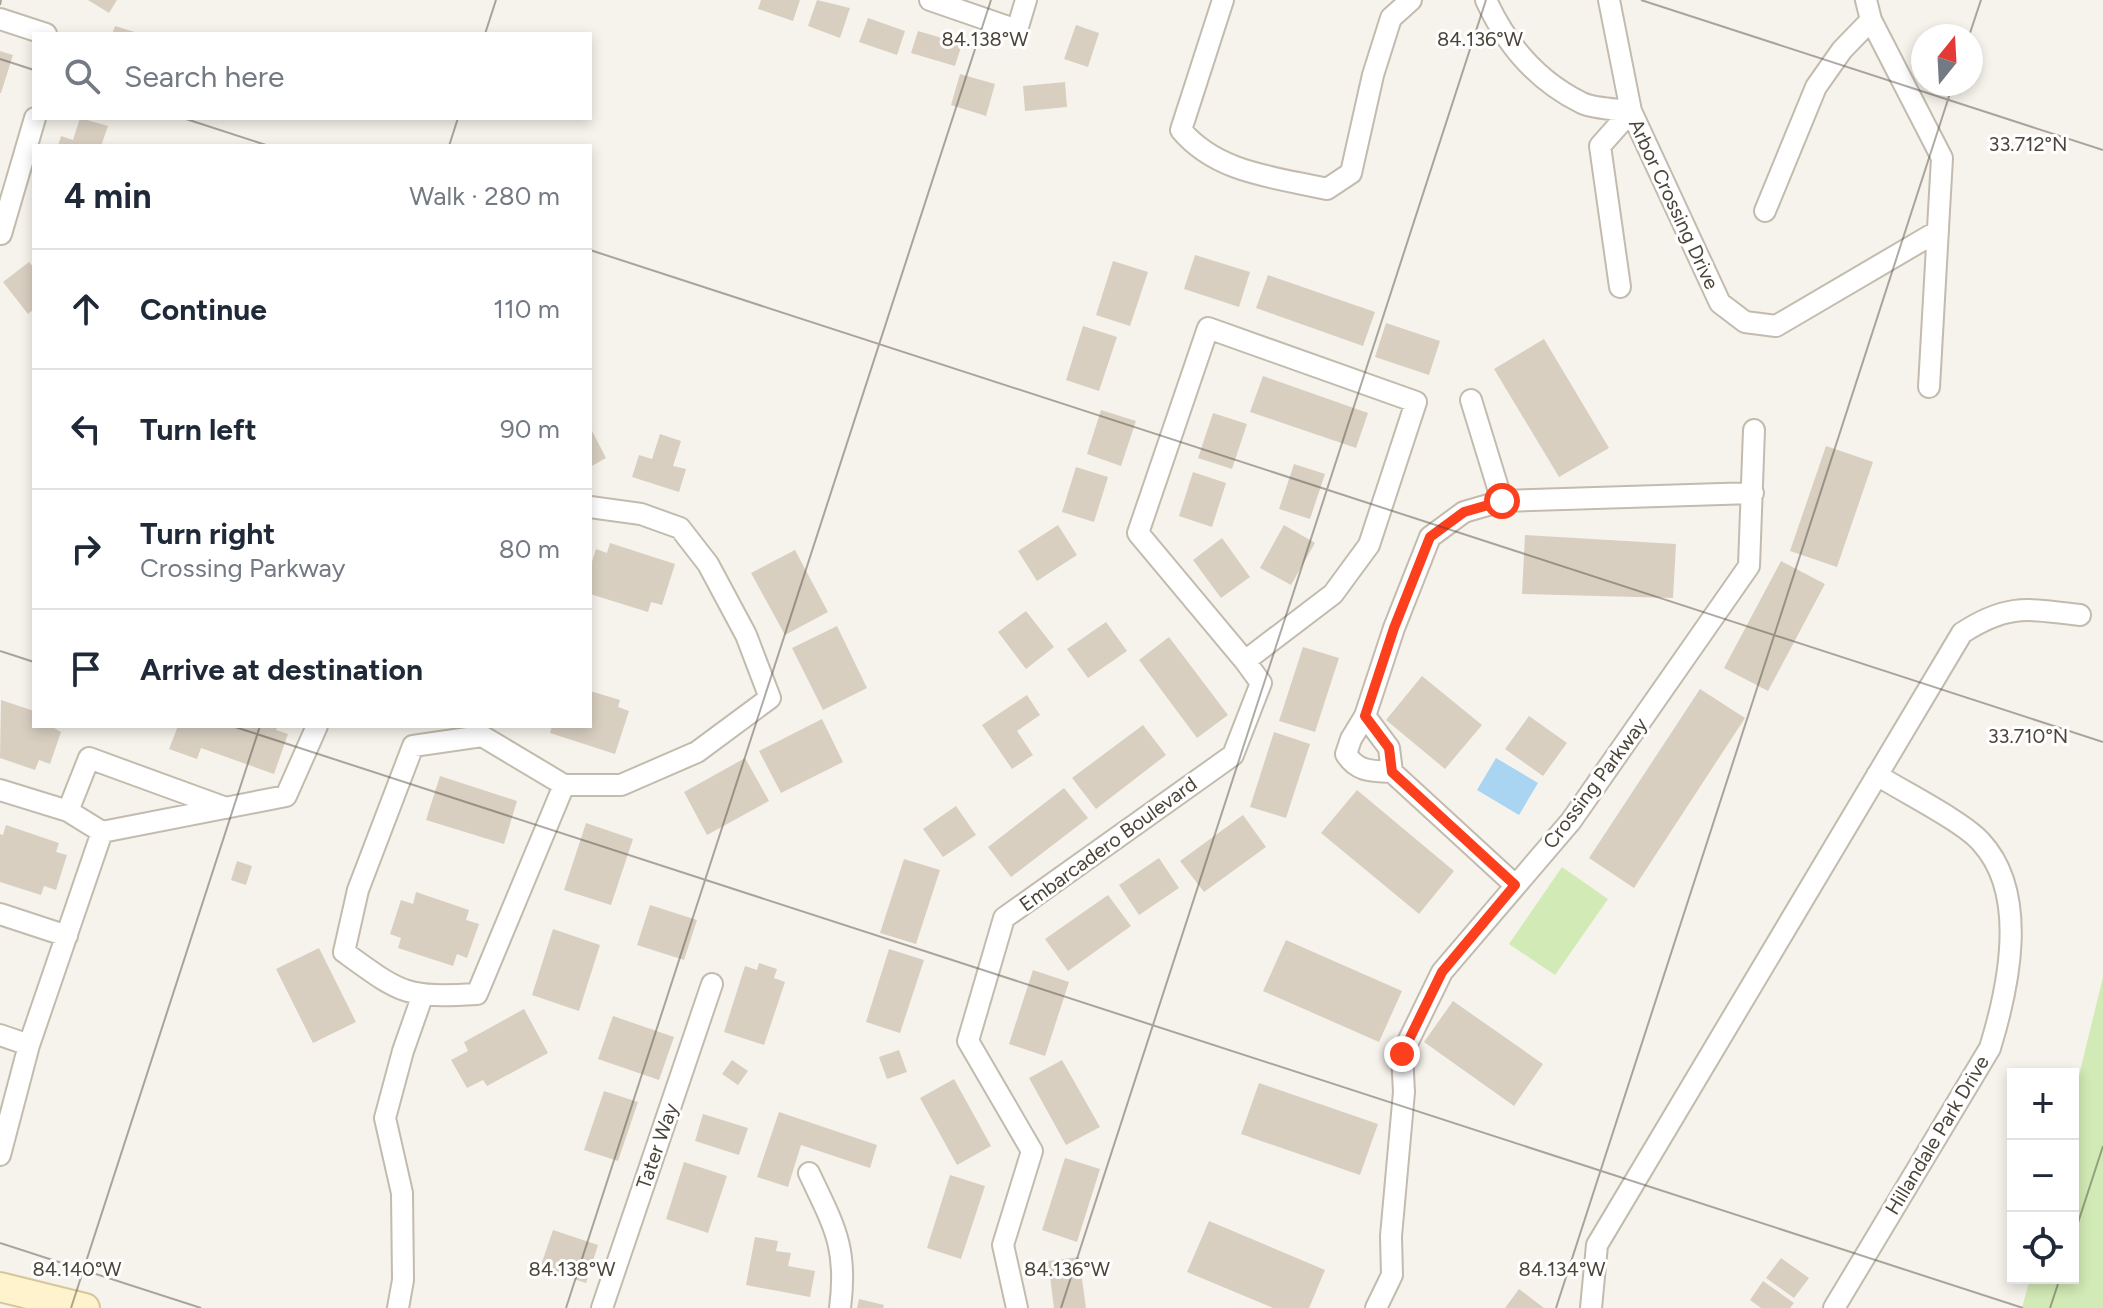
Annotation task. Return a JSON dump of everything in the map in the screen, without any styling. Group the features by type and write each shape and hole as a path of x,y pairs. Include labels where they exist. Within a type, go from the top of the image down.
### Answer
{"main road":[{"path":"0,1287 85,1308"}],"street":[{"path":"930,0 1017,30 1026,0"},
{"path":"1223,0 1181,130 1197,150 1226,165 1327,189 1351,173 1373,75 1391,18 1411,0"},
{"path":"1486,0 1500,32 1535,73 1584,104 1631,111"},
{"name":"Arbor Crossing Drive","path":"1609,0 1631,111 1720,303 1745,322 1776,326 1938,231"},
{"path":"1765,211 1816,87 1869,10 1942,158 1929,387"},
{"path":"0,19 40,32"},
{"path":"1620,287 1600,146 1631,111"},
{"path":"1,234 34,120"},
{"name":"Embarcadero Boulevard","path":"1017,1308 1003,1245 1032,1151 968,1041 1004,918 1233,755 1261,683 1138,533 1208,328 1416,402 1369,545 1333,594 1245,661"},
{"path":"1471,400 1502,501"},
{"name":"Crossing Parkway","path":"1376,1308 1392,1275 1391,1236 1404,1092 1402,1054 1442,972 1571,821 1749,566 1754,430"},
{"path":"1515,885 1392,772 1362,770 1351,763 1346,754 1365,716 1394,628 1430,537 1464,512 1502,501 1753,493"},
{"path":"564,785 477,994 422,997 392,986 344,952 358,890 413,746 484,731 564,785 621,785 697,752 770,698 746,635 708,564 680,528 641,514 592,507"},
{"path":"1591,1308 1597,1245 1962,633 1990,615 2027,609 2080,615"},
{"path":"1365,716 1389,748 1392,772"},
{"path":"0,790 68,811 102,832 226,808 286,796 316,728"},
{"path":"68,811 89,758 226,808"},
{"name":"Hillandale Park Drive","path":"1834,1308 1990,1048 2005,1001 2010,919 2002,868 1979,839 1877,775"},
{"path":"0,1154 29,1045 102,832"},
{"path":"0,914 67,936"},
{"name":"Tater Way","path":"602,1308 712,984"},
{"path":"398,1308 403,1280 402,1193 385,1118 422,997"},
{"path":"0,1035 29,1045"},
{"path":"809,1173 840,1239 844,1277 840,1308"}],"green space":[{"path":"1562,867 1608,899 1555,975 1509,944"},
{"path":"2103,977 2103,1308 2022,1308 2028,1284 2079,1284 2079,1075"}],"water":[{"path":"1496,758 1538,783 1519,815 1477,790"}],"building":[{"path":"88,0 117,0 109,13"},
{"path":"761,0 800,0 793,21 758,9"},
{"path":"817,0 850,8 840,38 808,26"},
{"path":"868,18 905,31 897,55 859,42"},
{"path":"1076,25 1099,33 1088,67 1064,59"},
{"path":"115,26 135,32 113,32"},
{"path":"918,31 962,44 955,66 911,53"},
{"path":"0,51 13,55 1,93 0,93"},
{"path":"960,74 995,84 986,116 951,105"},
{"path":"1065,82 1067,107 1025,111 1023,86"},
{"path":"79,120 108,126 102,144 59,144 61,136 73,140"},
{"path":"1195,255 1250,272 1239,307 1184,289"},
{"path":"1113,261 1148,272 1130,326 1096,315"},
{"path":"29,262 32,266 32,311 28,314 3,282"},
{"path":"1268,275 1375,312 1363,346 1256,308"},
{"path":"1386,323 1440,341 1429,375 1375,357"},
{"path":"1083,326 1117,337 1099,391 1066,380"},
{"path":"1544,339 1609,448 1559,477 1494,369"},
{"path":"1263,376 1368,413 1356,448 1250,412"},
{"path":"1101,410 1136,421 1121,466 1087,454"},
{"path":"1213,413 1247,424 1232,469 1198,458"},
{"path":"592,431 606,458 592,466"},
{"path":"660,434 681,441 673,466 686,469 679,492 632,477 639,455 652,459"},
{"path":"1826,446 1873,462 1837,567 1790,551"},
{"path":"1294,464 1325,474 1310,519 1279,509"},
{"path":"1076,467 1108,477 1094,522 1062,512"},
{"path":"1193,472 1226,483 1212,527 1179,516"},
{"path":"1058,525 1077,555 1037,581 1018,551"},
{"path":"1284,525 1315,543 1291,585 1260,568"},
{"path":"1525,535 1676,544 1673,598 1522,594"},
{"path":"1222,538 1250,577 1221,598 1193,560"},
{"path":"610,543 675,564 662,605 651,602 648,612 592,595 592,562 596,549 607,553"},
{"path":"795,550 828,612 785,635 751,573"},
{"path":"1781,561 1825,584 1768,691 1724,668"},
{"path":"1026,611 1054,647 1026,669 998,632"},
{"path":"1106,622 1127,651 1088,678 1067,649"},
{"path":"837,626 867,688 823,710 792,648"},
{"path":"1169,637 1228,715 1197,738 1139,660"},
{"path":"1303,647 1339,658 1315,732 1279,721"},
{"path":"1422,676 1482,725 1445,769 1386,720"},
{"path":"1700,689 1745,718 1634,888 1589,858"},
{"path":"592,692 620,700 618,707 629,711 615,754 550,733 551,728 592,728"},
{"path":"1027,695 1040,715 1017,731 1033,755 1012,769 982,725"},
{"path":"1,700 32,710 32,728 54,728 61,732 50,764 39,760 35,770 0,758"},
{"path":"1529,716 1567,743 1543,776 1505,749"},
{"path":"822,719 843,762 781,793 759,751"},
{"path":"1143,725 1166,755 1096,809 1072,778"},
{"path":"177,728 277,728 288,734 274,774 201,748 197,759 169,749"},
{"path":"1274,732 1310,744 1286,818 1250,807"},
{"path":"745,758 769,801 707,835 684,792"},
{"path":"440,776 517,801 504,844 426,820"},
{"path":"1064,788 1088,818 1011,877 988,847"},
{"path":"1357,790 1454,871 1419,914 1321,833"},
{"path":"956,806 976,835 943,857 923,829"},
{"path":"1243,815 1266,847 1204,892 1180,861"},
{"path":"586,823 633,839 611,905 564,890"},
{"path":"6,825 59,843 56,852 67,855 56,890 44,886 41,895 0,882 0,834 3,835"},
{"path":"1159,858 1179,888 1139,915 1119,885"},
{"path":"904,859 940,870 916,944 880,933"},
{"path":"237,861 252,866 246,885 231,880"},
{"path":"416,892 469,910 466,920 479,924 467,958 457,954 453,966 398,948 401,938 390,934 401,900 413,904"},
{"path":"1108,895 1131,926 1068,971 1045,939"},
{"path":"650,905 697,920 684,960 637,945"},
{"path":"553,929 600,945 579,1011 532,995"},
{"path":"1286,940 1402,991 1379,1042 1263,991"},
{"path":"319,948 356,1022 313,1043 276,969"},
{"path":"889,949 924,960 900,1033 866,1022"},
{"path":"759,963 777,969 774,978 785,982 764,1045 724,1032 745,966 757,970"},
{"path":"1033,970 1069,982 1045,1056 1009,1044"},
{"path":"1453,1001 1543,1064 1514,1106 1424,1042"},
{"path":"524,1009 548,1053 487,1086 483,1080 467,1088 451,1060 468,1051 464,1042"},
{"path":"613,1016 674,1037 659,1080 598,1059"},
{"path":"899,1050 907,1072 887,1079 879,1057"},
{"path":"732,1060 748,1071 738,1085 722,1074"},
{"path":"1062,1060 1100,1127 1066,1145 1029,1078"},
{"path":"954,1079 991,1146 957,1165 920,1098"},
{"path":"1259,1083 1378,1124 1360,1175 1241,1134"},
{"path":"604,1091 638,1102 618,1161 584,1150"},
{"path":"779,1112 877,1145 870,1168 801,1145 788,1187 757,1177"},
{"path":"703,1114 748,1128 739,1155 695,1141"},
{"path":"1065,1158 1100,1169 1077,1242 1042,1230"},
{"path":"684,1162 727,1176 708,1233 666,1219"},
{"path":"950,1175 985,1186 961,1259 927,1248"},
{"path":"1209,1221 1325,1270 1309,1308 1273,1308 1187,1272"},
{"path":"553,1230 598,1245 586,1283 540,1268"},
{"path":"755,1237 778,1241 776,1251 791,1253 788,1266 815,1271 810,1297 746,1285"},
{"path":"1079,1257 1086,1308 1054,1308 1048,1261"},
{"path":"1781,1258 1809,1278 1794,1298 1766,1278"},
{"path":"1763,1281 1794,1303 1790,1308 1761,1308 1750,1300"},
{"path":"1519,1289 1544,1308 1505,1308"},
{"path":"859,1299 884,1305 883,1308 857,1308"}],"route":[{"path":"1402,1054 1442,972 1515,885 1392,772 1389,748 1365,716 1394,628 1430,537 1464,512 1502,501"}]}
